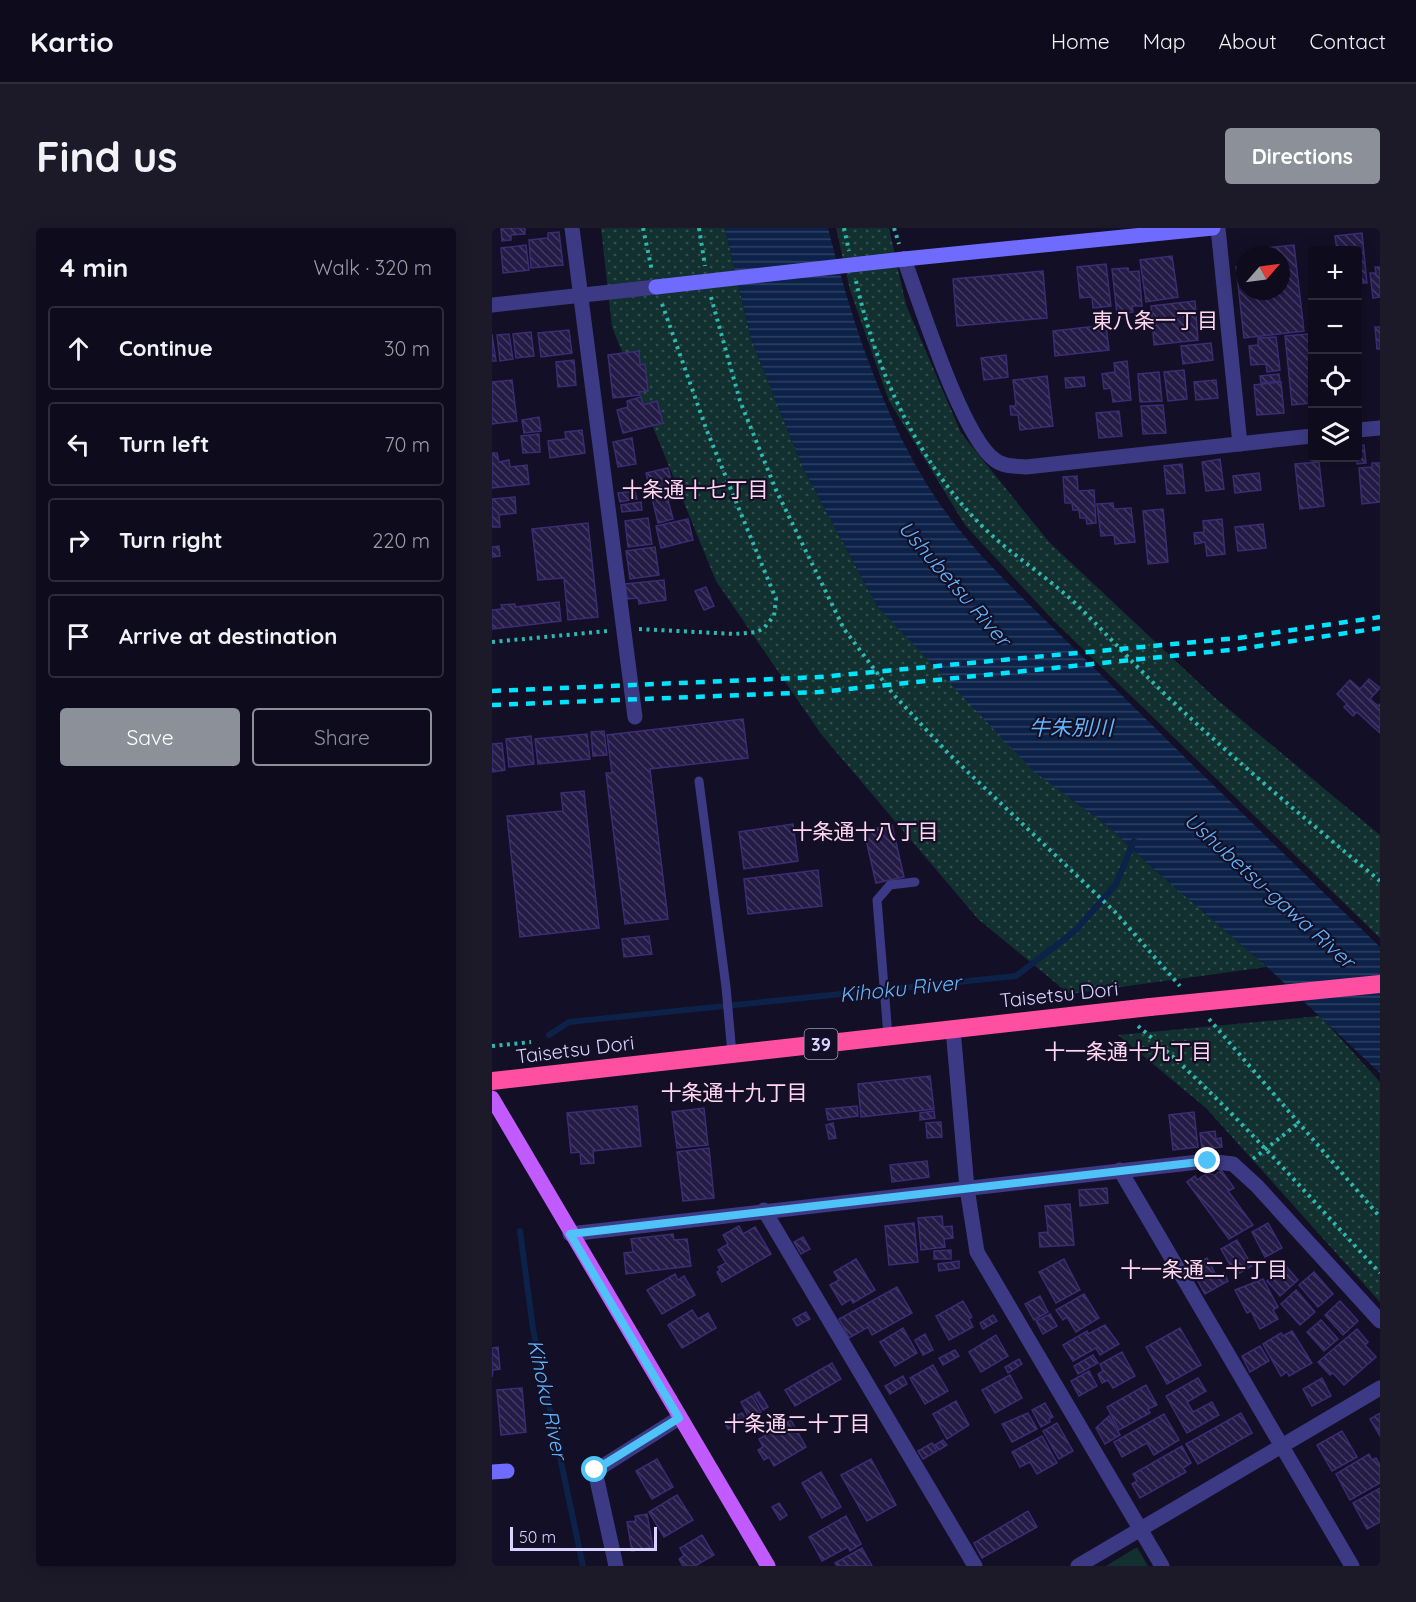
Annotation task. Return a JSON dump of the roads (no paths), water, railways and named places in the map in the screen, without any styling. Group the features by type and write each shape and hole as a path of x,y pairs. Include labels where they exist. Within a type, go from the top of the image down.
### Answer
{"highway":[{"name":"Taisetsu Dori","path":"492,1081 1119,1010 1380,984"}],"main road":[{"path":"492,1098 570,1234 768,1566"}],"street":[{"path":"573,228 579,296 626,629 635,717"},
{"path":"492,305 904,259 1107,233 1213,228"},
{"path":"1218,228 1240,444"},
{"path":"904,259 961,408 983,448 1002,464 1026,467 1308,436"},
{"path":"1362,430 1380,428"},
{"path":"953,1029 967,1188 977,1252 1162,1566"},
{"path":"570,1234 1208,1161 1233,1164 1257,1186 1380,1321"},
{"path":"1120,1170 1352,1566"},
{"path":"764,1210 975,1566"},
{"path":"1078,1566 1380,1388"},
{"path":"616,1566 595,1470 679,1418"}],"lane":[{"path":"699,781 726,987 732,1054"},
{"path":"888,1036 877,900 890,885 915,882"}],"water":[{"name":"牛朱別川","path":"725,228 828,228 856,327 880,391 909,453 942,508 960,531 1021,596 1380,947 1380,1073 1267,967 1147,863 1108,826 1033,771 877,606 803,468 751,339"}],"waterway":[{"name":"Kihoku River","path":"549,1035 569,1022 1016,976 1076,930 1116,884 1134,841"},
{"name":"Kihoku River","path":"520,1231 533,1329 583,1566"}],"railway":[{"path":"492,691 820,677 1238,638 1380,617"},
{"path":"492,705 819,692 1239,649 1380,628"}],"district":[{"name":"東八条一丁目","path":"1155,320"},
{"name":"十条通十七丁目","path":"695,489"},
{"name":"十条通十八丁目","path":"865,831"},
{"name":"十一条通十九丁目","path":"1128,1051"},
{"name":"十条通十九丁目","path":"734,1092"},
{"name":"十一条通二十丁目","path":"1204,1269"},
{"name":"十条通二十丁目","path":"797,1423"}],"water label":[{"name":"Ushubetsu River","path":"955,583"},
{"name":"Ushubetsu-gawa River","path":"1270,890"}]}
